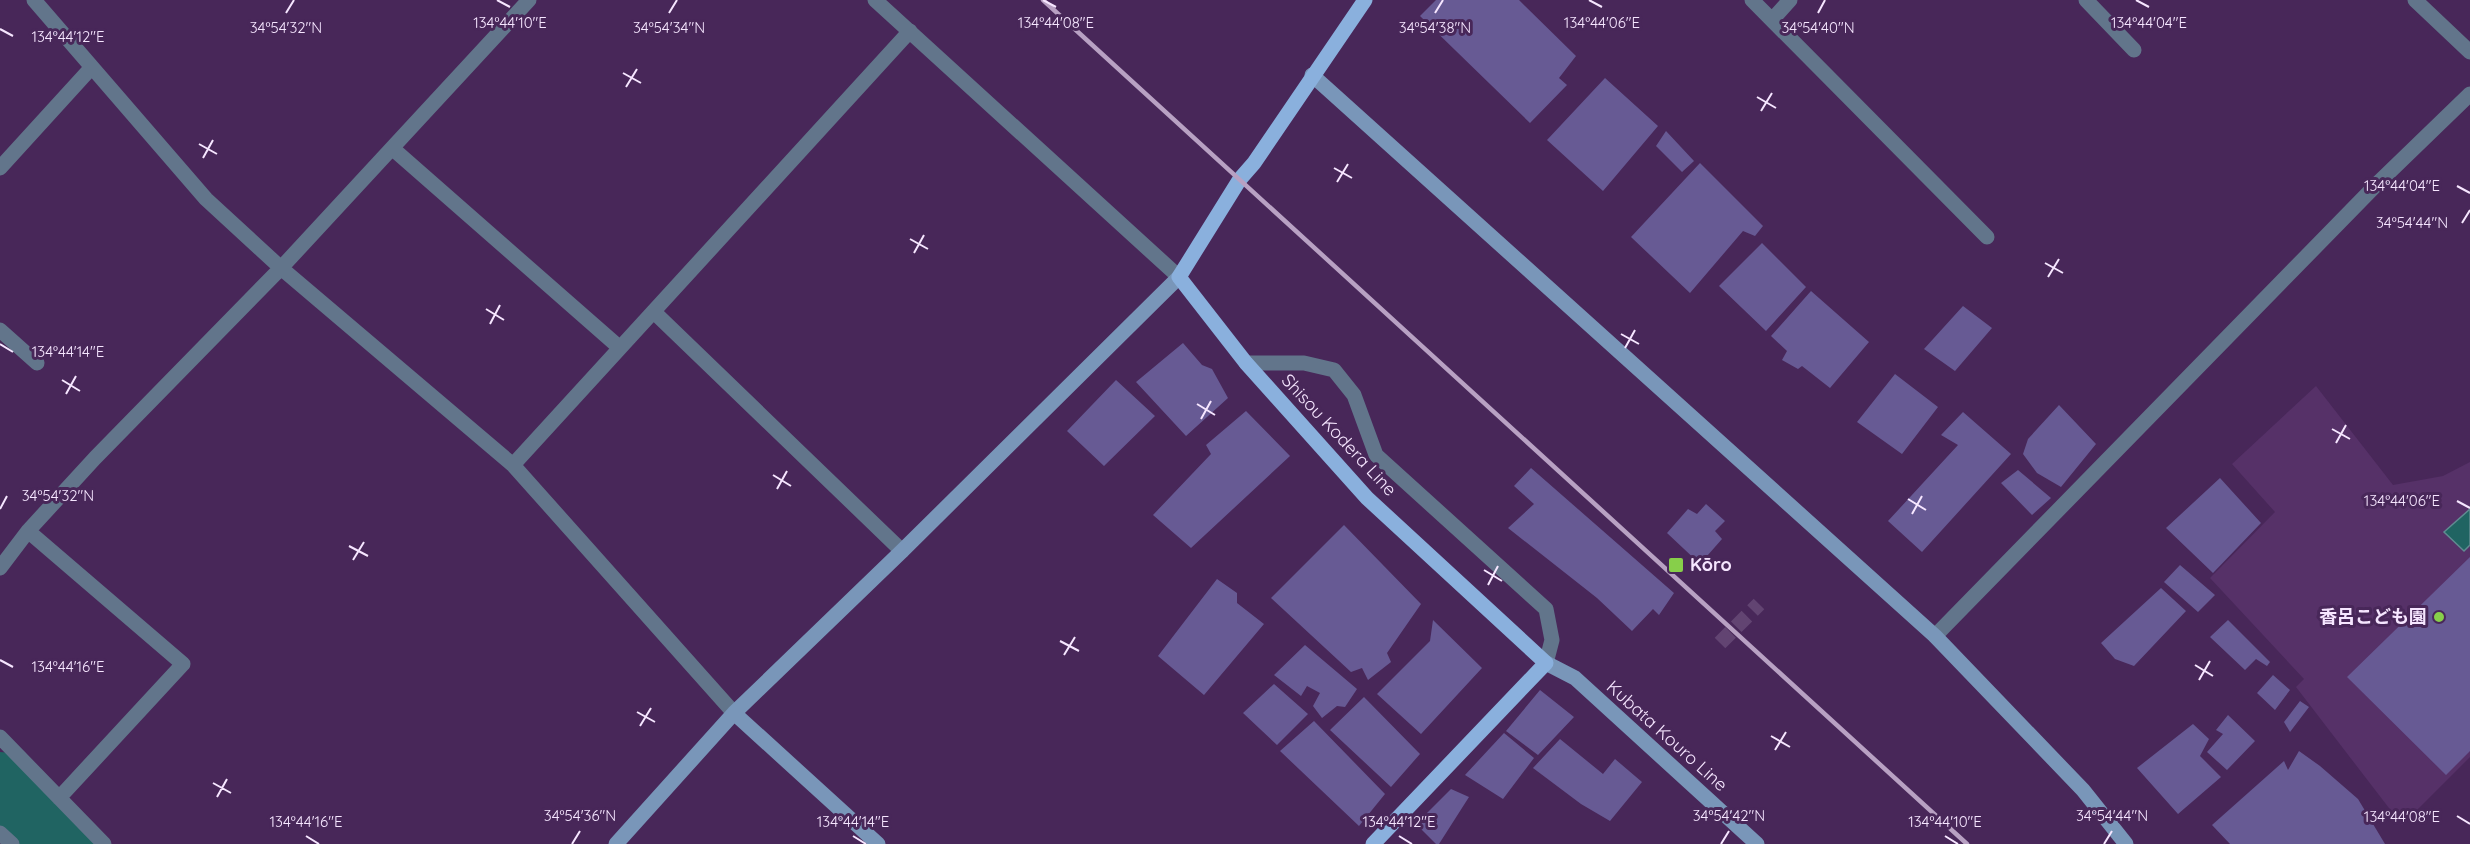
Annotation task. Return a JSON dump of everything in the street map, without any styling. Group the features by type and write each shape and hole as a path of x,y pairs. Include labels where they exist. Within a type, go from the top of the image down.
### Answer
{"main road":[{"path":"1179,277 1239,179 1254,163 1365,0"},
{"name":"Shisou Kodera Line","path":"1179,277 1246,363 1367,498 1546,663"},
{"path":"1373,844 1546,663"}],"street":[{"path":"34,0 206,199 281,268 513,465 734,713 878,844"},
{"path":"0,568 28,531 95,458 281,268 529,0"},
{"path":"616,844 734,713 1179,277 875,0"},
{"path":"1752,0 1986,237"},
{"path":"1772,20 1790,0"},
{"path":"2086,0 2134,50"},
{"path":"2415,0 2470,52"},
{"path":"513,465 910,31"},
{"path":"0,168 92,67"},
{"path":"1312,75 1935,636 2083,790 2126,844"},
{"path":"1935,636 2378,183 2470,94"},
{"path":"392,148 620,348"},
{"path":"654,312 902,550"},
{"path":"0,330 37,363"},
{"path":"1246,363 1304,363 1334,370 1354,395 1376,455 1545,609 1552,640 1546,663"},
{"path":"28,531 183,664 59,798"},
{"name":"Kubata Kouro Line","path":"1546,663 1575,678 1757,844"},
{"path":"0,737 104,844"},
{"path":"0,833 12,844"}],"shaded area":[{"path":"2316,386 2393,485 2443,476 2470,462 2470,757 2402,825 2296,687 2304,679 2210,578 2275,512 2232,464"},
{"path":"2470,509 2470,545 2464,551 2444,532"}],"building":[{"path":"1436,0 1519,0 1576,56 1559,78 1567,85 1530,123 1420,16"},
{"path":"1605,78 1658,126 1603,191 1547,140"},
{"path":"1666,131 1694,161 1682,172 1656,146"},
{"path":"1700,163 1763,226 1755,236 1743,231 1690,293 1631,237"},
{"path":"1762,243 1806,287 1766,331 1719,286"},
{"path":"1811,291 1869,342 1830,388 1802,366 1798,369 1782,360 1787,351 1771,336"},
{"path":"1963,306 1992,328 1955,371 1924,349"},
{"path":"1183,343 1202,365 1212,369 1228,398 1186,436 1136,382"},
{"path":"1895,374 1938,407 1902,454 1857,422"},
{"path":"1116,380 1155,416 1104,466 1067,431"},
{"path":"2059,405 2096,444 2061,487 2037,473 2023,454 2028,439"},
{"path":"1246,411 1290,456 1191,548 1153,515 1211,454 1206,445"},
{"path":"1963,412 2011,454 1922,552 1888,521 1958,445 1941,435"},
{"path":"1531,468 1674,593 1659,615 1653,609 1632,631 1597,598 1508,528 1534,504 1514,486"},
{"path":"2018,470 2051,498 2032,515 2001,483"},
{"path":"2220,478 2261,523 2213,573 2166,528"},
{"path":"1706,504 1725,521 1715,531 1722,539 1700,564 1667,533 1688,509 1697,514"},
{"path":"1344,525 1421,604 1387,653 1391,662 1368,680 1362,668 1351,672 1271,598"},
{"name":"香呂こども園","path":"2470,557 2470,751 2446,775 2347,677"},
{"path":"2180,565 2215,595 2198,612 2164,582"},
{"path":"1217,579 1237,593 1237,603 1264,624 1204,695 1158,656"},
{"path":"2161,588 2186,611 2134,666 2115,659 2101,643"},
{"path":"1433,620 1482,668 1421,734 1377,694 1430,641"},
{"path":"2228,620 2270,662 2267,666 2256,659 2245,670 2210,637"},
{"path":"1305,645 1357,689 1345,707 1337,706 1322,718 1313,706 1320,693 1307,686 1301,696 1274,675"},
{"path":"2273,675 2290,690 2275,710 2257,693"},
{"path":"1274,684 1308,714 1277,745 1243,713"},
{"path":"1540,690 1574,717 1538,755 1506,731"},
{"path":"1364,697 1420,754 1391,787 1330,730"},
{"path":"2300,701 2309,707 2290,732 2284,722"},
{"path":"2228,715 2255,741 2227,770 2207,752 2223,734 2216,730"},
{"path":"1314,721 1385,794 1359,826 1280,751"},
{"path":"2193,724 2209,739 2200,756 2221,777 2178,814 2137,768"},
{"path":"1504,733 1534,758 1503,799 1465,775"},
{"path":"1560,739 1603,774 1615,759 1642,782 1610,821 1581,804 1533,768"},
{"path":"2299,751 2358,799 2385,844 2230,844 2212,825 2284,761 2288,770"},
{"path":"1451,789 1469,797 1439,844 1436,844 1416,824"}],"waterway":[{"path":"0,784 62,844"}],"tunnel":[{"path":"1720,643 1759,604"}],"railway":[{"path":"1043,0 1967,844"}],"place":[{"name":"Kōro","path":"1676,565"},
{"name":"香呂こども園","path":"2439,617"}]}
